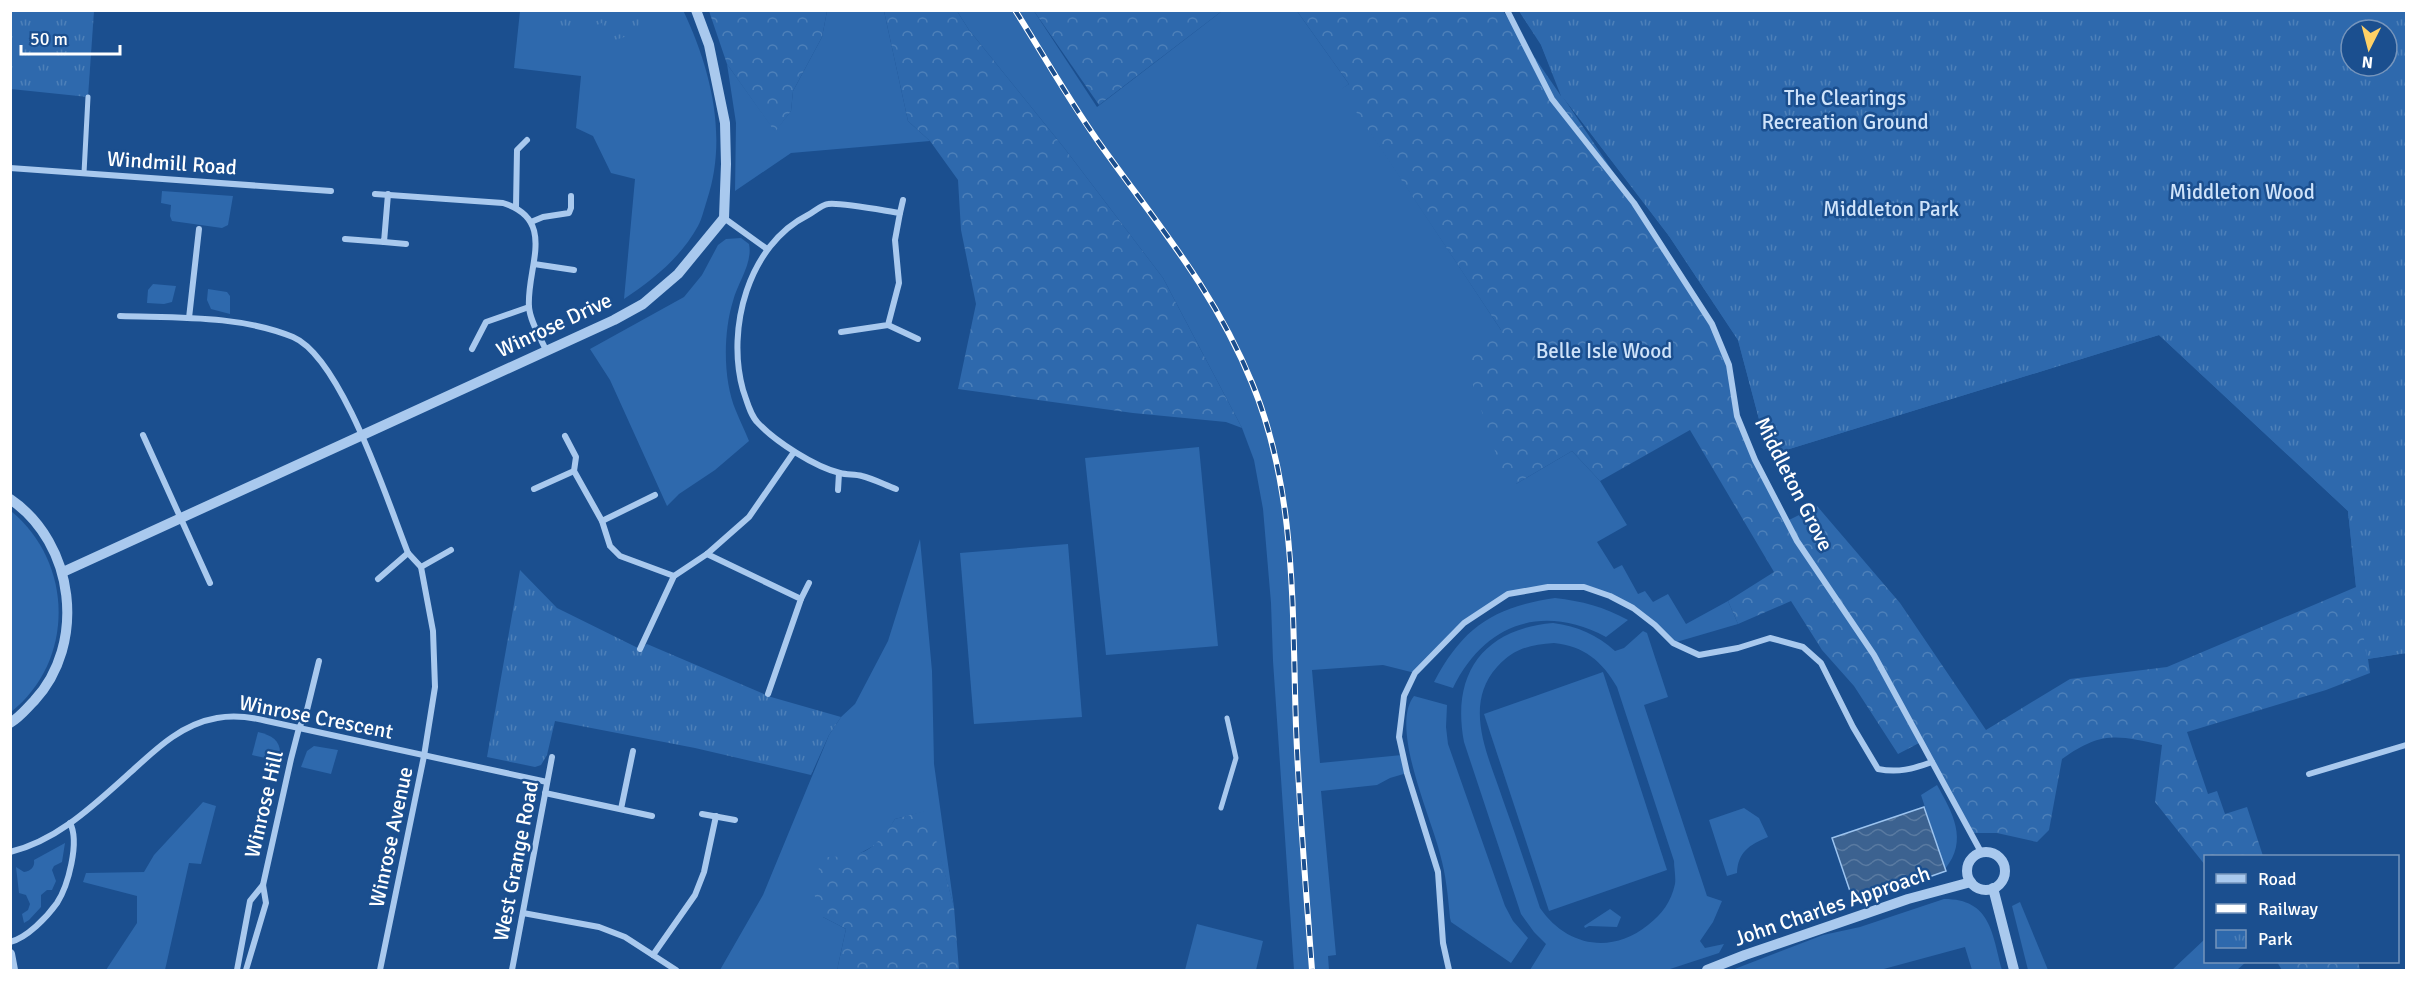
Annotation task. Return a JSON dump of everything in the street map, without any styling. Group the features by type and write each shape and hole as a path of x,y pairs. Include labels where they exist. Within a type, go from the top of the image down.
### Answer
{"street":[{"path":"696,10 709,45 725,123 724,218 767,249"},
{"name":"Middleton Grove","path":"1507,10 1552,99 1634,203 1712,324 1729,365 1737,416 1755,460 1797,541 1874,655 1982,852 1995,854 2003,864 2003,878 1993,888"},
{"path":"84,173 88,97"},
{"path":"516,207 518,150 527,140"},
{"name":"Windmill Road","path":"10,168 331,191"},
{"path":"375,194 503,203 516,207 531,222 535,242 529,306 546,350"},
{"path":"384,242 388,195"},
{"path":"531,222 543,217 569,213 571,196"},
{"path":"888,325 899,283 896,240 903,200"},
{"path":"896,489 861,476 839,473 794,452 775,439 756,421 747,402 739,376 738,344 741,314 749,284 767,249 796,221 828,204 900,213"},
{"name":"Winrose Drive","path":"63,572 614,320 643,304 678,274 724,218"},
{"path":"189,318 199,229"},
{"path":"345,239 406,244"},
{"path":"534,264 574,270"},
{"path":"472,349 486,322 529,306"},
{"path":"120,316 189,318 244,324 295,338 316,356 336,385 362,436 408,553 421,567 451,550"},
{"path":"841,332 888,325 918,339"},
{"path":"143,435 210,583"},
{"path":"565,436 576,457 574,471 602,521 610,546 620,556 674,576"},
{"path":"640,649 674,576 707,554 749,517 794,452"},
{"path":"534,489 574,471"},
{"path":"838,490 839,473"},
{"path":"602,521 655,495"},
{"path":"10,499 35,521 51,545 63,572 68,601 67,629 59,662 43,691 18,719 10,723"},
{"path":"378,579 408,553"},
{"path":"707,554 801,599"},
{"name":"Winrose Avenue","path":"380,970 424,756 435,687 433,631 421,567"},
{"path":"768,694 801,599 809,583"},
{"path":"1449,970 1443,943 1438,872 1399,737 1404,696 1416,673 1464,623 1508,594 1548,586 1584,587 1610,596 1633,608 1673,643 1699,655 1738,648 1770,638 1803,647 1821,663 1853,727 1878,769 1894,772 1932,762"},
{"name":"Winrose Hill","path":"238,967 250,901 262,885 299,728 306,714 319,661"},
{"name":"Winrose Crescent","path":"10,852 40,842 90,809 162,743 178,732 216,718 236,716 299,728 547,782"},
{"path":"1221,808 1236,758 1227,718"},
{"path":"2309,774 2406,745"},
{"path":"621,809 633,751"},
{"name":"West Grange Road","path":"512,970 552,757"},
{"path":"545,793 652,816"},
{"path":"702,814 735,820"},
{"path":"653,955 694,895 704,872 716,816"},
{"path":"10,942 35,926 56,904 64,888 74,837 70,823"},
{"path":"1982,852 1972,858 1967,866 1968,877 1979,888 1993,888 2014,970"},
{"name":"John Charles Approach","path":"1707,970 1908,899 1971,882"},
{"name":"Winrose Hill","path":"246,968 266,903 262,885"},
{"path":"523,913 599,927 625,937 676,970"},
{"path":"10,954 13,970"},
{"path":"238,967 246,968"}],"green space":[{"path":"561,10 640,11 641,17 632,33 608,40 603,34 602,23 582,34 568,34 560,24"},
{"path":"683,10 702,56 713,104 716,152 713,176 701,220 691,237 666,267 624,299 635,179 611,173 593,136 576,128 581,76 514,68 520,11"},
{"path":"11,11 94,11 88,97 11,89"},
{"path":"709,11 827,11 822,37 793,91 791,111 775,132 727,64"},
{"path":"827,11 884,11 908,121 930,141 791,153 735,191 736,123 727,64 775,131 791,111 793,91 822,37"},
{"path":"884,11 957,11 969,30 1065,149 1163,278 1242,428 1226,422 1133,413 958,389 976,304 961,230 958,180 930,141 908,121"},
{"path":"957,11 1034,11 1097,107 1222,11 1297,11 1349,84 1342,89 1501,330 1516,484 1572,451 1600,481 1627,525 1597,542 1614,569 1622,565 1638,594 1645,591 1653,602 1668,594 1686,624 1728,601 1738,624 1673,643 1633,608 1584,587 1548,587 1508,594 1464,623 1415,673 1383,665 1312,670 1320,763 1402,755 1407,773 1377,785 1321,791 1336,955 1328,956 1329,970 1294,970 1263,509 1254,460 1242,428 1163,278 1065,149 969,30"},
{"path":"1034,11 1222,11 1099,105"},
{"name":"Middleton Park","path":"1297,11 1503,11 1561,96 1541,45 1519,11 2406,11 2406,653 2368,659 2370,673 2326,690 2187,732 2208,794 2217,791 2225,814 2247,807 2263,855 2204,855 2204,864 2155,802 2162,745 2121,738 2099,740 2062,759 2049,830 2037,842 1997,833 1971,833 1921,742 1898,754 1854,686 1822,650 1791,601 1738,624 1728,601 1774,572 1690,430 1600,481 1572,451 1507,487 1462,352 1501,330 1341,89 1349,84","holes":["1563,97 1669,236 1738,340 1764,438 1773,454 2159,335 2348,511 2356,587 2167,667 2070,679 1986,730 1900,603 1817,506 1787,521 1737,416 1729,365 1712,324"]},
{"name":"Middleton Park","path":"1519,11 2406,11 2406,653 2367,659 2348,511 2159,335 1773,454 1764,438 1738,340 1669,236 1562,96 1540,42"},
{"path":"162,191 233,196 228,225 222,228 172,221 171,205 161,203"},
{"path":"741,238 749,244 750,251 735,294 727,327 726,357 732,399 749,441 715,470 679,494 667,506 610,380 590,349 684,297 702,275 718,245 726,239"},
{"path":"153,284 176,286 172,302 147,303 148,290"},
{"path":"208,289 227,292 230,296 230,314 211,309 207,300"},
{"path":"1199,447 1218,646 1106,655 1085,458"},
{"path":"11,511 32,532 47,557 56,584 59,612 56,640 47,666 32,691 11,712"},
{"path":"920,539 932,671 934,764 954,907 927,811 895,819 881,842 853,857 823,917 846,929 837,970 720,970 763,895 829,735 841,717 855,704 888,641"},
{"path":"1068,544 1082,717 974,724 960,553"},
{"path":"520,570 557,608 640,649 647,644 771,697 841,717 829,735 811,775 695,748 555,721 547,755 541,765 535,767 487,757"},
{"path":"1555,598 1593,605 1628,620 1606,637 1582,627 1559,622 1538,621 1517,626 1498,635 1481,648 1466,666 1453,688 1434,682 1457,647 1482,623 1514,607"},
{"path":"1553,623 1571,626 1594,636 1615,651 1624,648 1643,631 1647,633 1668,697 1644,705 1707,896 1722,901 1713,922 1700,941 1705,948 1724,944 1719,953 1667,970 1530,970 1546,944 1521,914 1464,742 1461,718 1468,676 1477,659 1491,645 1529,627","holes":["1554,643 1591,656 1617,687 1674,861 1675,884 1662,912 1634,934 1604,943 1576,938 1563,931 1540,908 1491,767 1482,732 1481,698 1487,682 1497,667 1523,649"]},
{"path":"1603,672 1667,870 1549,911 1484,714"},
{"path":"1414,696 1447,705 1448,744 1505,906 1513,921 1528,938 1511,963 1451,922 1442,862 1409,750 1406,729 1408,710"},
{"path":"258,732 273,738 279,745 279,761 252,755"},
{"path":"314,746 338,750 331,774 301,767 307,751"},
{"path":"1937,785 1956,826 1956,847 1945,869 1921,795"},
{"path":"203,802 216,806 201,864 189,863 165,970 106,970 137,923 137,896 83,882 86,873 144,872 154,855"},
{"path":"1744,808 1759,818 1768,837 1746,850 1742,854 1737,873 1727,876 1709,820"},
{"path":"928,810 954,907 959,970 837,970 846,929 823,917 814,894 821,857 847,856 865,851 880,840 895,819"},
{"path":"65,843 62,862 54,866 52,870 56,881 52,890 47,890 41,895 41,907 24,923 22,914 28,910 30,904 26,895 19,893 16,867 24,872 29,871 33,867 34,860"},
{"path":"1944,899 1960,901 1980,912 1992,931 2002,970 1972,970 1965,947 1880,970 1732,970 1823,935 1860,927"},
{"path":"2020,902 2048,970 2028,970 2012,906"},
{"path":"1610,909 1621,917 1617,927 1589,926 1585,928 1584,926"},
{"path":"1197,924 1263,941 1256,970 1185,970"},
{"path":"2204,940 2204,963 2245,963 2237,970 2172,970"},
{"path":"2278,963 2358,963 2360,970 2282,970"}],"water":[{"path":"1924,807 1946,871 1854,903 1832,838"}],"railway":[{"path":"1015,10 1093,134 1204,290 1237,350 1267,424 1285,509 1289,552 1299,787 1312,970"}],"park label":[{"name":"The Clearings Recreation Ground","path":"1845,110"},
{"name":"Middleton Wood","path":"2242,192"},
{"name":"Belle Isle Wood","path":"1604,351"}]}
